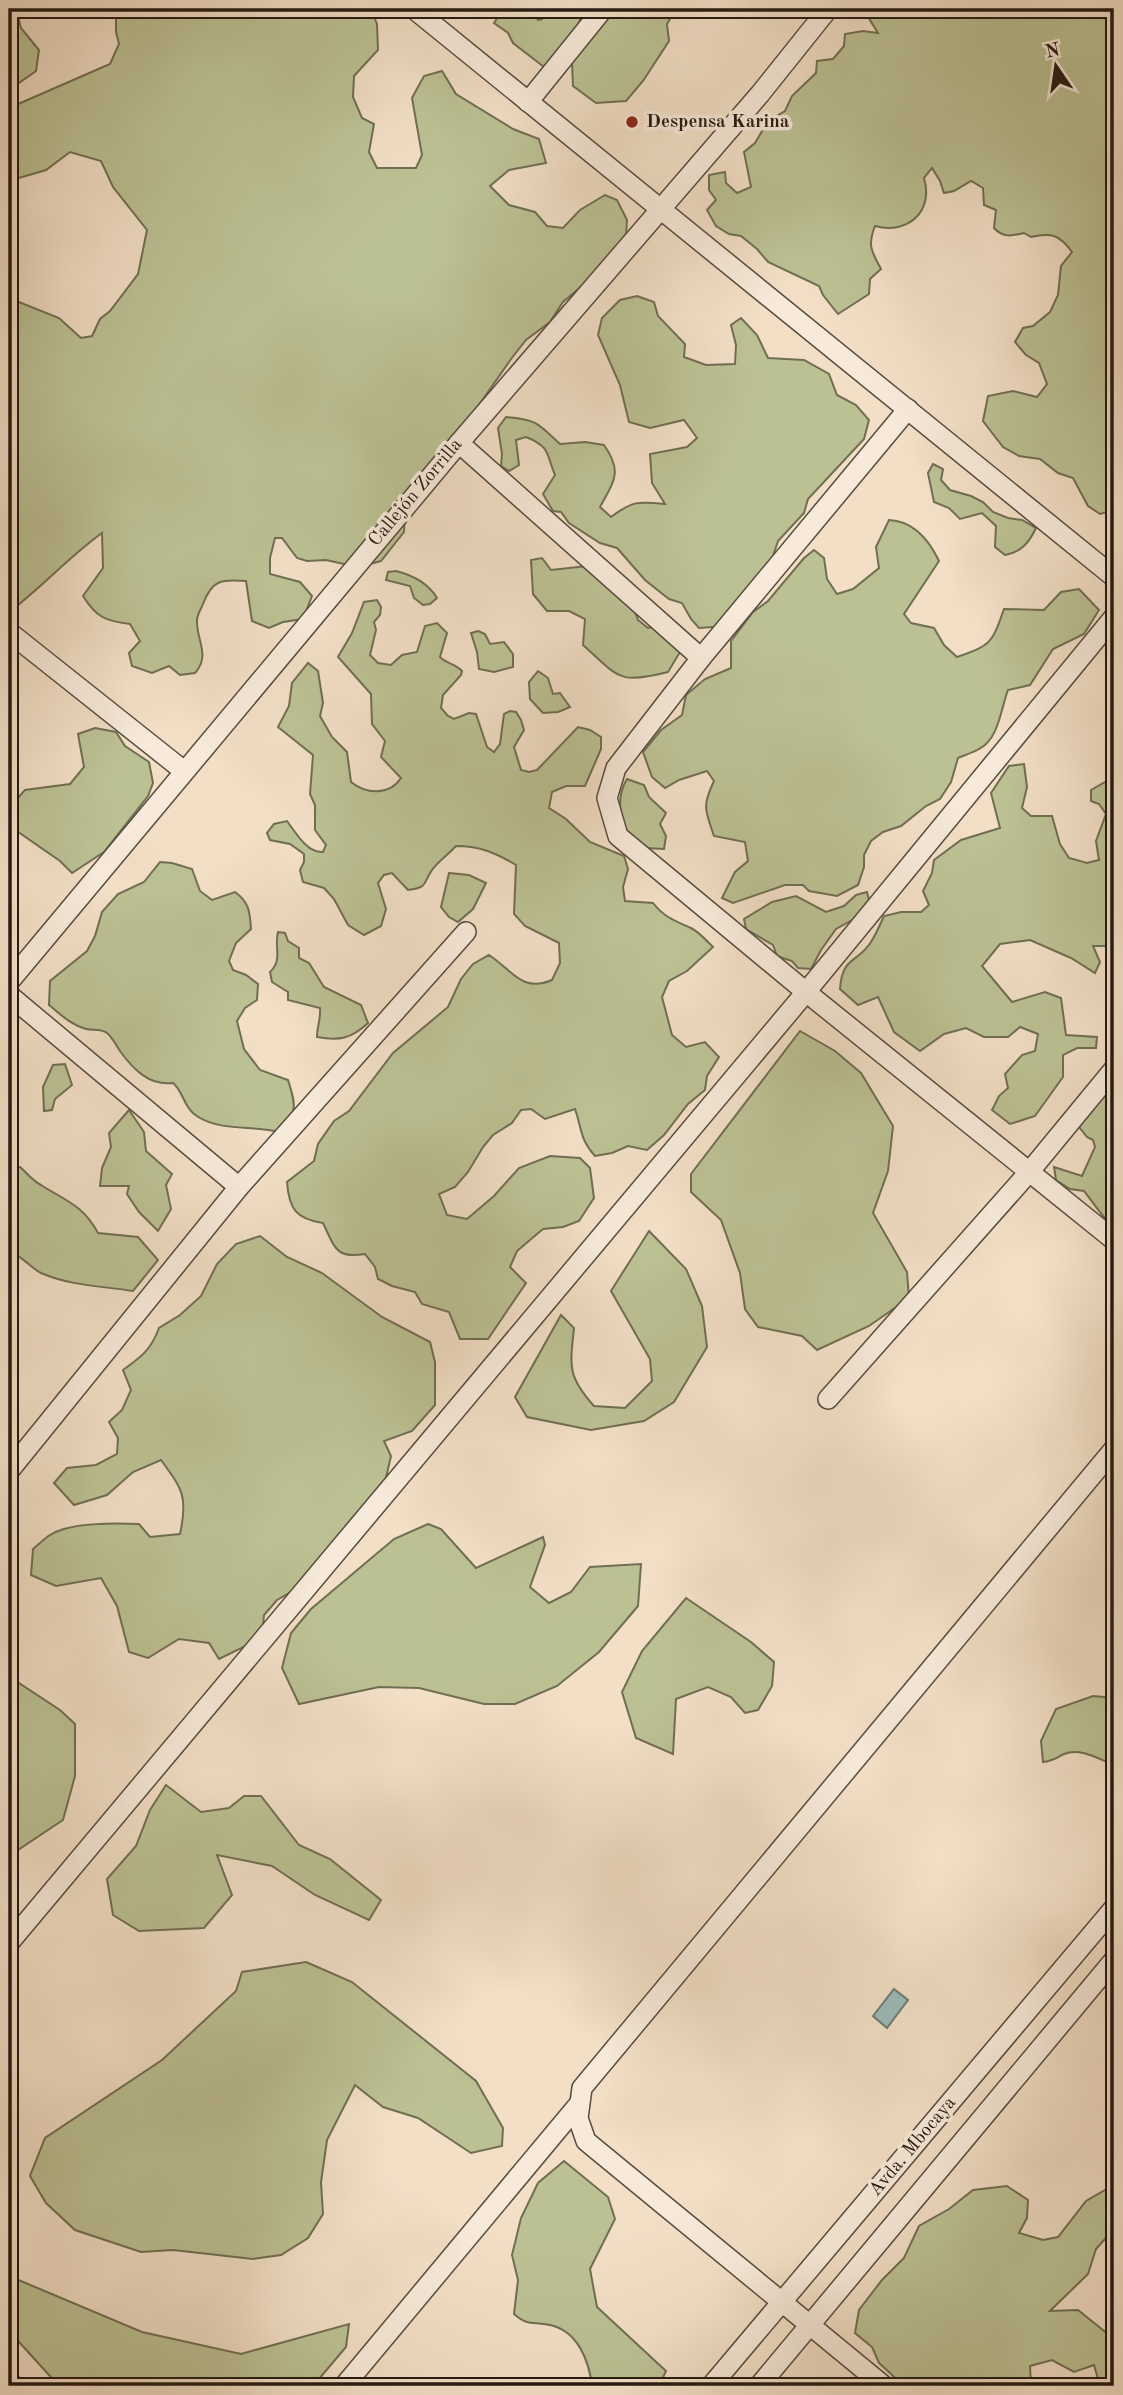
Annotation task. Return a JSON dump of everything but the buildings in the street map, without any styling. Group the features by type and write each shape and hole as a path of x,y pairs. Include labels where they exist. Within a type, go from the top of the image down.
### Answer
{"street":[{"path":"414,9 1114,577"},
{"path":"528,102 603,9"},
{"name":"Callejón Zorrilla","path":"9,982 459,443 760,94 828,9"},
{"path":"908,409 701,658 616,768 607,798 618,836 806,992 1114,1240"},
{"path":"459,443 701,658"},
{"path":"9,1943 806,992 1114,617"},
{"path":"9,632 184,771"},
{"path":"9,1471 239,1187 466,932"},
{"path":"9,995 239,1187"},
{"path":"828,1399 1030,1171 1114,1069"},
{"path":"884,2386 586,2141 578,2118 582,2088 1114,1449"},
{"name":"Avda. Mbocaya","path":"711,2386 1114,1908"},
{"path":"759,2386 1114,1960"},
{"path":"344,2386 579,2104"},
{"path":"9,2382 14,2386"}],"green space":[{"path":"9,9 16,9 21,28 39,50 36,71 9,90"},
{"path":"139,9 371,9 377,24 378,50 354,76 353,97 362,118 374,124 369,152 377,168 416,168 422,155 412,98 424,76 442,71 456,94 513,129 539,139 546,163 509,170 490,186 509,205 535,212 547,226 563,228 580,210 605,195 617,200 627,220 626,237 588,281 563,302 550,322 526,340 479,405 473,442 455,460 423,471 406,496 404,532 381,561 370,564 344,564 326,560 307,561 297,558 282,538 275,538 270,558 270,574 300,582 312,596 303,619 283,622 269,628 252,621 246,581 230,580 218,583 206,596 197,618 202,654 200,666 195,673 180,675 169,666 152,673 132,666 129,653 140,641 130,624 102,617 83,596 103,568 102,533 13,609 9,609 9,298 59,318 81,338 92,336 100,319 110,311 138,274 147,230 113,187 101,161 70,152 46,170 9,179 9,108 110,64 119,44 116,16 144,17"},
{"path":"503,9 532,9 538,20 542,19 549,9 585,10 572,37 544,67 513,43 508,33 494,23"},
{"path":"602,9 676,9 667,24 669,41 643,81 626,101 596,103 573,86 572,63"},
{"path":"863,9 1114,9 1114,510 1100,514 1088,506 1073,478 1058,473 1040,459 1019,456 1003,447 983,421 988,396 1013,391 1037,397 1047,384 1039,363 1026,355 1015,342 1023,328 1033,326 1050,312 1058,295 1061,266 1072,252 1059,238 1050,235 1031,237 1024,233 1004,235 994,228 996,210 984,205 983,188 971,181 954,191 944,193 932,168 924,178 925,201 916,218 898,227 875,226 871,239 872,249 881,269 870,279 869,294 838,314 819,286 768,262 741,236 729,234 716,226 707,210 716,200 709,190 709,175 725,172 726,183 737,193 751,187 744,152 755,143 768,121 785,111 792,96 816,73 817,61 833,59 844,46 845,34 863,31 878,33"},
{"path":"637,296 654,302 658,316 685,344 684,357 706,365 735,364 736,345 731,325 741,318 757,335 768,358 804,360 829,374 837,395 856,405 869,420 864,439 808,499 804,513 778,541 765,580 728,626 699,628 682,603 669,599 645,580 617,548 600,543 569,523 561,512 553,511 543,494 555,475 540,444 526,437 516,440 519,465 509,471 501,466 498,428 506,417 525,419 542,428 560,444 585,442 604,445 615,470 612,483 600,507 611,517 636,503 665,504 652,483 650,454 687,447 697,438 684,420 650,428 629,422 620,385 598,335 602,318 620,300"},
{"path":"933,464 943,469 941,480 950,490 971,496 983,502 993,512 1022,520 1036,528 1027,542 1016,552 1005,555 995,547 996,526 982,513 960,519 949,508 934,502 928,473"},
{"path":"889,520 906,524 920,533 939,561 904,614 911,623 934,628 944,645 957,657 984,646 989,641 997,629 1004,609 1044,610 1061,592 1079,589 1099,610 1084,634 1053,649 1030,685 1008,690 991,738 979,749 958,758 951,782 940,799 926,806 901,826 883,832 871,841 864,855 864,867 858,885 837,896 809,891 803,885 785,885 733,903 722,898 735,872 748,861 745,842 714,836 706,808 714,781 707,771 679,780 665,788 652,777 643,752 661,730 682,715 686,695 705,679 731,668 731,641 753,612 768,601 804,558 814,550 824,558 827,579 837,594 853,589 879,568 876,547"},
{"path":"542,558 551,570 587,566 634,609 638,620 648,628 662,625 680,652 668,672 628,678 604,665 583,645 585,619 569,611 547,611 533,594 531,560"},
{"path":"396,571 419,580 437,598 430,604 423,605 414,598 410,586 386,580 388,572"},
{"path":"377,600 381,607 380,615 374,622 376,630 370,655 378,663 391,665 402,655 417,652 425,626 437,623 447,633 440,657 462,671 443,695 441,708 454,719 469,713 476,714 487,747 494,752 500,744 504,714 516,712 524,730 514,747 521,770 537,770 578,727 601,737 601,749 585,786 566,786 552,792 549,808 566,819 590,842 624,856 628,869 623,887 625,901 653,903 675,921 697,932 713,947 687,971 669,981 662,997 672,1035 686,1047 705,1042 719,1057 707,1076 705,1090 688,1104 664,1135 647,1150 628,1146 595,1156 584,1139 575,1109 545,1119 531,1109 521,1110 512,1123 493,1135 455,1187 439,1194 447,1215 467,1219 494,1196 519,1168 550,1156 580,1158 590,1168 594,1198 579,1221 563,1227 543,1229 517,1251 510,1267 526,1283 488,1339 460,1339 449,1312 422,1304 415,1292 378,1279 375,1267 365,1254 342,1253 323,1223 306,1219 296,1211 288,1191 287,1182 314,1161 318,1144 334,1121 349,1111 393,1053 448,1007 461,979 473,964 489,955 518,978 533,984 552,980 560,963 559,943 525,926 514,914 516,865 495,854 473,847 456,846 434,867 424,884 414,889 408,890 392,873 384,875 378,883 386,909 381,926 364,935 348,925 334,899 324,888 303,882 300,870 304,854 290,844 270,840 267,833 274,824 287,821 302,841 312,849 323,852 326,845 315,830 315,805 310,794 313,755 278,727 289,706 292,683 308,663 318,671 323,703 320,716 332,737 347,752 351,782 363,789 377,791 390,788 401,778 381,757 385,741 372,724 371,694 338,657 352,633 364,602"},
{"path":"478,631 485,634 490,644 504,642 513,654 513,667 494,672 479,669 471,633"},
{"path":"538,671 548,678 553,694 560,693 570,707 558,712 543,713 530,699 529,682"},
{"path":"95,728 116,732 125,746 149,762 153,783 148,796 104,852 72,873 60,861 14,829 9,820 9,808 25,790 70,784 84,767 78,734"},
{"path":"1024,764 1027,787 1022,808 1031,816 1052,816 1060,844 1069,858 1087,863 1099,860 1096,841 1106,814 1099,804 1091,801 1091,790 1105,782 1114,785 1114,960 1107,946 1093,946 1100,962 1095,973 1071,958 1030,940 1000,944 982,966 1012,1002 1045,992 1061,998 1066,1035 1097,1037 1096,1048 1077,1048 1063,1055 1063,1077 1035,1116 1010,1124 992,1110 999,1096 1008,1088 1005,1074 1022,1055 1035,1051 1038,1034 1020,1027 1008,1037 984,1037 966,1028 944,1034 920,1051 894,1032 878,997 858,1005 840,989 841,978 847,965 866,949 884,916 901,912 921,912 929,905 923,891 932,873 934,860 961,840 1000,828 991,793 1009,766"},
{"path":"627,779 644,785 649,797 666,813 660,824 666,836 664,849 644,848 624,827 620,805"},
{"path":"160,862 192,869 200,891 212,900 235,892 248,908 251,929 236,943 229,961 233,970 258,984 257,1000 245,1008 237,1021 244,1049 260,1070 288,1080 294,1108 290,1119 279,1132 224,1126 203,1120 190,1110 173,1083 156,1082 136,1070 107,1033 75,1025 49,1005 50,981 87,951 102,912 118,894 144,882"},
{"path":"449,873 469,875 486,883 473,909 458,922 449,917 441,907"},
{"path":"867,892 869,900 854,919 836,929 811,969 798,968 792,961 777,956 773,945 746,929 744,919 772,902 796,896 826,912 844,906 856,895"},
{"path":"278,932 285,933 288,941 299,948 299,958 309,963 324,987 361,1005 368,1023 344,1037 317,1037 320,1008 288,1000 288,992 272,982 270,972 277,958"},
{"path":"800,1031 835,1051 861,1073 893,1126 888,1171 873,1213 907,1272 909,1298 869,1326 817,1350 802,1336 758,1327 745,1309 740,1273 721,1220 691,1192 691,1174"},
{"path":"65,1064 72,1085 55,1099 52,1110 44,1111 43,1087 53,1065"},
{"path":"1105,1096 1114,1108 1114,1227 1084,1191 1070,1189 1056,1180 1054,1167 1082,1176 1095,1147 1093,1140 1079,1127 1094,1102"},
{"path":"129,1110 144,1132 146,1151 172,1174 166,1185 171,1209 158,1231 139,1212 127,1194 129,1186 100,1186 102,1168 111,1147 109,1133"},
{"path":"9,1167 20,1167 38,1183 73,1204 98,1233 138,1237 158,1260 133,1291 75,1283 41,1273 9,1252"},
{"path":"649,1231 686,1269 702,1306 707,1347 674,1402 644,1421 591,1430 527,1417 515,1397 561,1315 574,1328 572,1370 585,1396 594,1406 625,1408 652,1381 650,1359 611,1291"},
{"path":"260,1236 287,1257 322,1273 382,1317 430,1342 435,1362 435,1405 412,1431 384,1441 391,1456 385,1482 374,1505 333,1541 327,1560 303,1585 277,1600 264,1615 262,1638 219,1659 209,1643 179,1639 148,1658 129,1652 117,1606 101,1578 56,1586 31,1575 33,1549 59,1531 94,1524 139,1524 150,1537 180,1534 184,1511 182,1494 161,1460 133,1472 107,1495 74,1505 54,1483 67,1468 96,1465 117,1454 118,1438 109,1422 122,1410 131,1390 123,1370 145,1352 159,1328 180,1315 201,1296 217,1264 236,1244"},
{"path":"428,1524 441,1529 476,1568 543,1537 545,1545 530,1587 549,1603 571,1592 590,1567 641,1564 638,1606 599,1652 557,1686 515,1704 484,1704 419,1688 379,1687 299,1704 282,1668 291,1633 311,1609 394,1539"},
{"path":"686,1598 751,1642 774,1662 772,1686 758,1710 745,1713 731,1697 708,1687 676,1699 673,1754 636,1738 622,1692 642,1651"},
{"path":"9,1666 16,1681 60,1710 75,1724 75,1776 63,1820 18,1850 9,1850"},
{"path":"1093,1696 1114,1698 1114,1765 1076,1752 1043,1762 1041,1741 1056,1709"},
{"path":"166,1785 201,1812 229,1808 244,1796 261,1796 299,1845 330,1859 381,1900 369,1920 315,1895 272,1866 217,1855 232,1895 204,1928 139,1931 113,1915 107,1879 136,1846 150,1810"},
{"path":"306,1962 352,1982 476,2081 503,2128 502,2146 471,2153 418,2118 383,2107 355,2085 327,2140 321,2182 323,2214 308,2238 281,2255 253,2259 173,2250 141,2252 75,2230 46,2203 30,2176 45,2138 162,2060 236,1991 242,1972"},
{"path":"564,2161 608,2197 615,2219 590,2269 597,2307 666,2371 659,2386 592,2386 585,2357 575,2340 560,2328 528,2322 514,2314 518,2280 512,2255 521,2218 538,2183"},
{"path":"1007,2186 1028,2200 1027,2218 1019,2233 1043,2240 1058,2237 1086,2201 1112,2186 1114,2229 1096,2249 1088,2274 1050,2311 1078,2310 1114,2339 1114,2386 1100,2386 1094,2365 1074,2372 1052,2360 1030,2366 1031,2384 1024,2386 904,2386 879,2363 872,2347 855,2333 859,2310 882,2280 904,2258 919,2226 949,2209 973,2190"},
{"path":"9,2276 142,2332 241,2354 349,2324 346,2347 313,2386 59,2386 9,2331"}],"water":[{"path":"894,1989 908,2000 887,2028 873,2016"}],"place":[{"name":"Despensa Karina","path":"632,122"}]}
